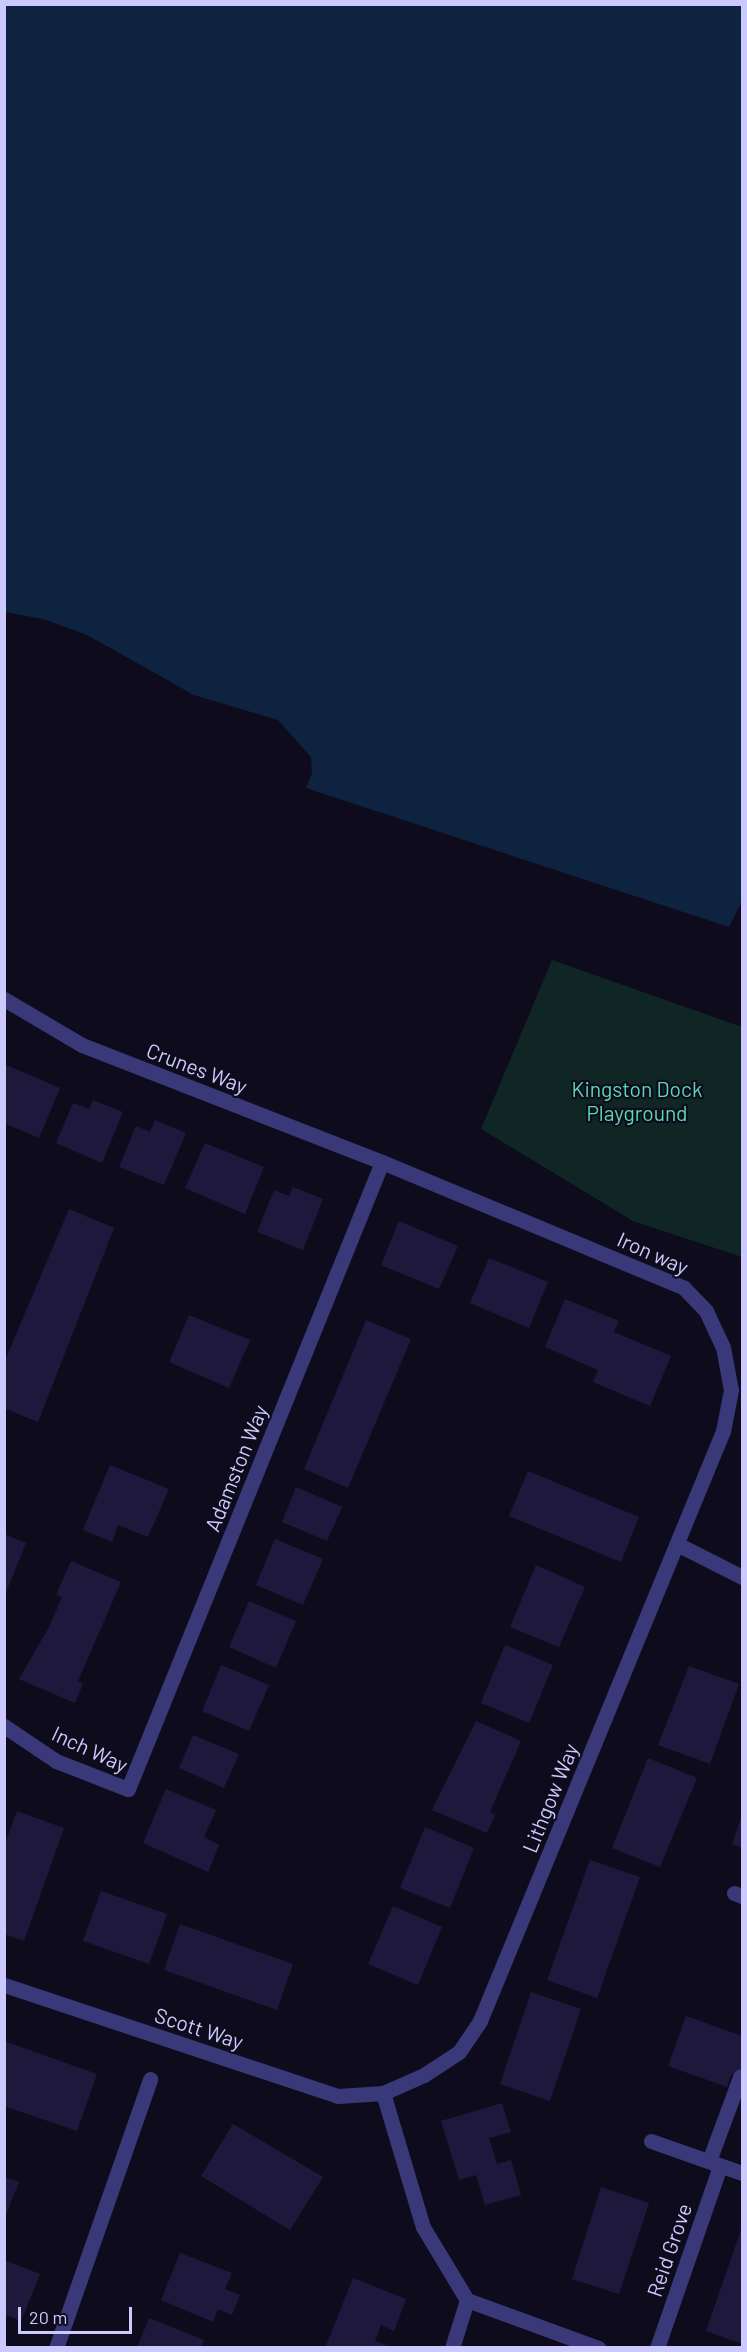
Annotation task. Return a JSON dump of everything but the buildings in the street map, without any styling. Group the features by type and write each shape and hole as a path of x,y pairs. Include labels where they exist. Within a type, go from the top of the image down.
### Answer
{"street":[{"name":"Crunes Way","path":"4,999 82,1045 382,1162"},
{"name":"Iron way","path":"382,1162 684,1288 706,1311 723,1347 731,1390 723,1431 677,1544"},
{"name":"Adamston Way","path":"128,1789 382,1162"},
{"path":"677,1544 742,1577"},
{"name":"Lithgow Way","path":"383,2093 424,2075 459,2052 480,2022 677,1544"},
{"name":"Inch Way","path":"4,1726 56,1761 128,1789"},
{"name":"Scott Way","path":"4,1986 338,2096 383,2093"},
{"name":"Reid Grove","path":"657,2348 740,2077"},
{"path":"56,2348 89,2264 150,2079"},
{"path":"383,2093 423,2227 467,2300 598,2348"},
{"path":"651,2141 742,2173"},
{"path":"452,2348 467,2300"}],"green space":[{"name":"Kingston Dock Playground","path":"552,960 742,1027 742,1257 633,1221 481,1129"}],"water":[{"path":"4,5 742,5 742,901 729,927 306,788 312,773 311,757 278,720 194,695 87,635 43,619 5,612"}]}
